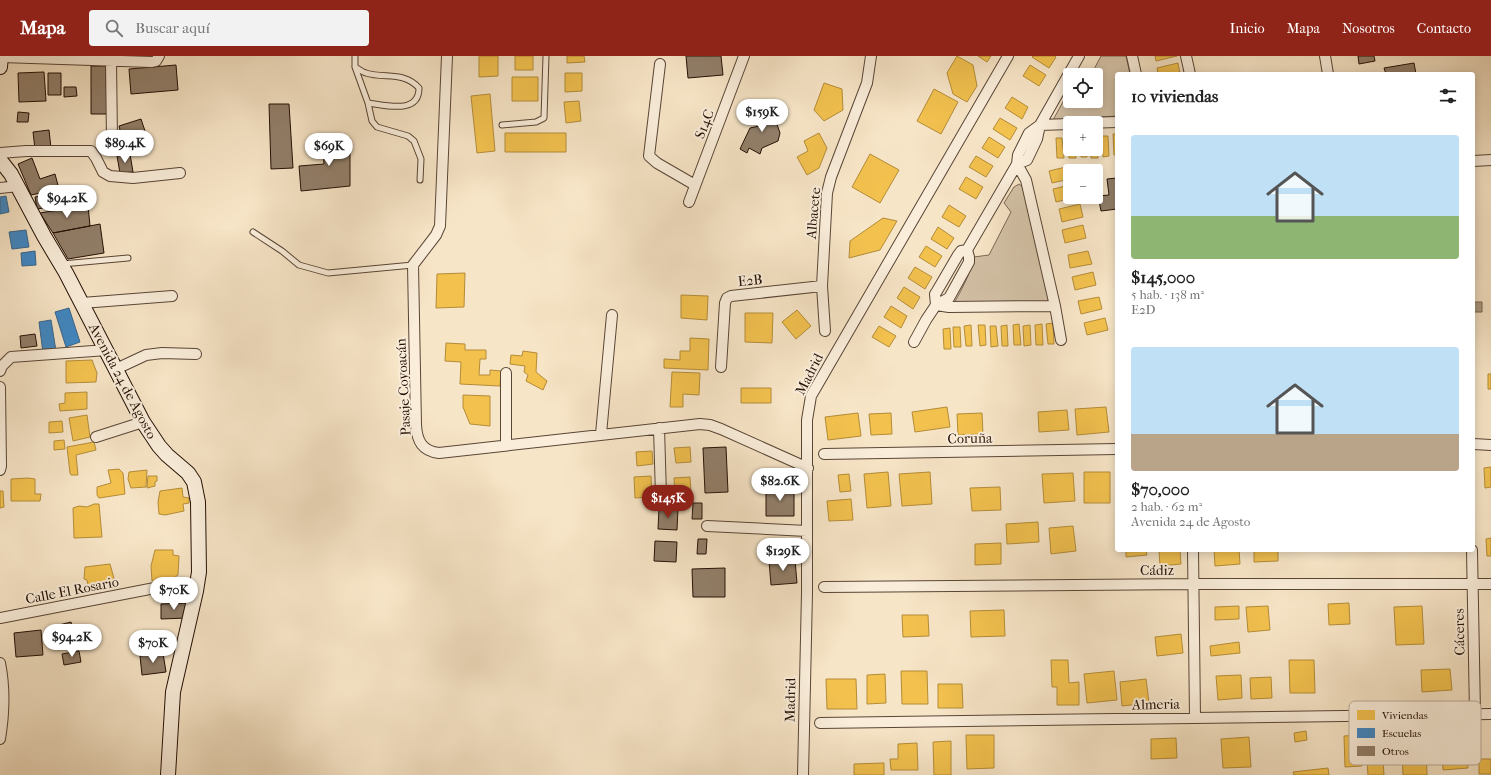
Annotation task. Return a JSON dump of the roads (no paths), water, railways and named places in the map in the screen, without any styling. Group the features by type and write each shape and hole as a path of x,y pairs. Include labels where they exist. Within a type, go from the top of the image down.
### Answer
{"street":[{"path":"1,60 152,62 156,61 159,56"},
{"path":"412,265 436,235 440,226 447,56"},
{"name":"S14C","path":"689,202 744,56"},
{"name":"Albacete","path":"825,330 822,286 827,193 831,177 867,83 871,56"},
{"name":"Madrid","path":"803,775 807,592 808,407 811,396 1008,56"},
{"path":"914,342 936,305 949,298 969,262 967,250 1018,164 1027,160 1037,139 1040,125 1079,56"},
{"path":"1132,56 1136,72"},
{"path":"1186,56 1190,72"},
{"path":"1325,56 1328,72"},
{"path":"111,61 112,140"},
{"path":"660,64 649,156 657,163 695,185"},
{"path":"1103,122 1115,122"},
{"path":"1040,125 1063,124"},
{"path":"0,153 26,151 91,151 103,172 110,176 133,178 180,173"},
{"name":"Avenida 24 de Agosto","path":"0,160 11,174 44,236 61,264 107,350 143,422 159,446 188,473 194,482 198,502 199,572 173,692 168,775"},
{"path":"1475,161 1491,160"},
{"path":"1018,164 1026,180 1055,306 1061,340"},
{"path":"0,188 18,186"},
{"name":"Pasaje Coyoacán","path":"412,265 416,426 417,436 421,445 427,450 439,453 700,424 710,425 808,468"},
{"name":"E2B","path":"721,367 725,303 727,298 731,296 822,286"},
{"path":"82,304 172,296"},
{"path":"936,305 949,307 1055,306"},
{"path":"601,434 612,315"},
{"path":"0,371 2,366 11,357 107,350"},
{"path":"116,369 146,355 162,353 196,354"},
{"path":"506,373 506,445"},
{"path":"0,387 2,466 0,470"},
{"path":"96,437 143,422"},
{"path":"659,428 661,496"},
{"path":"1475,444 1491,445"},
{"name":"Coruña","path":"824,454 1115,449"},
{"path":"707,526 807,531"},
{"path":"1193,552 1195,718"},
{"name":"Cáceres","path":"1472,552 1475,701"},
{"name":"Cádiz","path":"824,587 1194,584 1491,584"},
{"name":"Calle El Rosario","path":"0,618 165,586 177,586 196,591"},
{"path":"0,663 3,692 0,739"},
{"name":"Almeria","path":"820,723 1349,716"}],"lane":[{"path":"355,56 355,67 368,102 372,121 377,127 408,136 414,141 421,158 420,180"},
{"path":"502,125 536,122 544,118 546,56"},
{"path":"355,67 366,73 404,78 414,82 419,88 419,95 415,101 407,105 399,107 368,102"},
{"path":"253,232 300,265 328,273 412,265"},
{"path":"61,264 128,258"}]}
